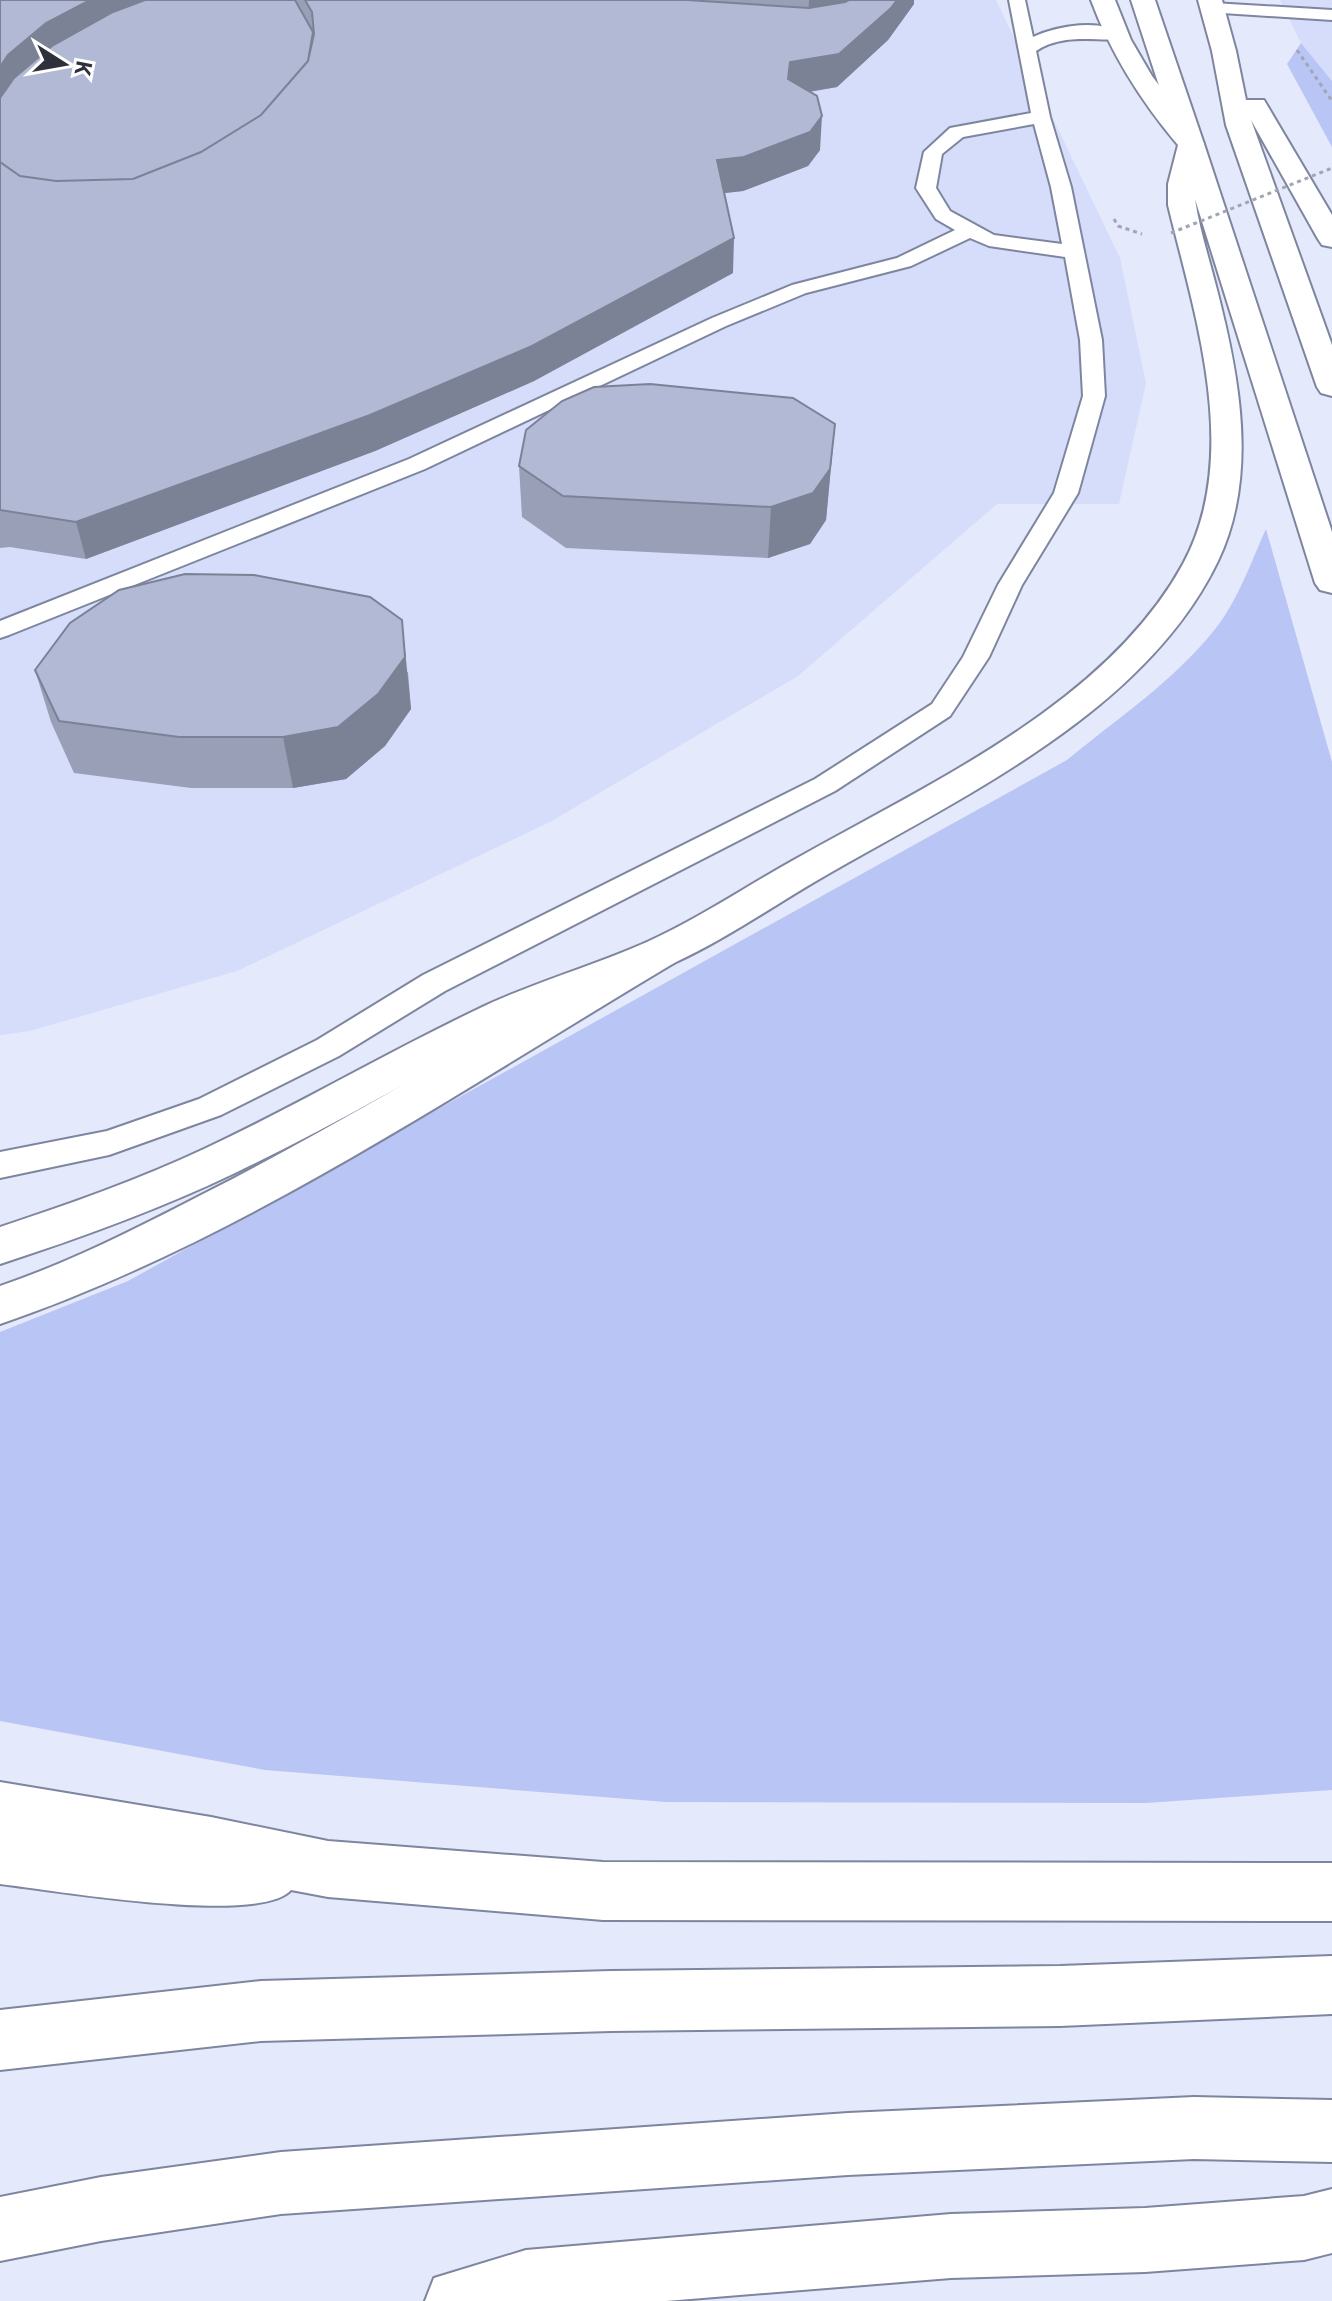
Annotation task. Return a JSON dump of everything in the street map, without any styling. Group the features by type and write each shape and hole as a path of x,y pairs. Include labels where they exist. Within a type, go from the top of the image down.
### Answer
{"main road":[{"path":"1103,0 1115,36 1154,101 1191,144"},
{"path":"1143,0 1332,583"},
{"path":"1212,4 1239,125 1332,387"},
{"path":"1224,51 1332,239"},
{"path":"0,1305 34,1294 151,1241 269,1182 981,770 1065,712 1128,660 1176,601 1201,560 1217,517 1225,426 1218,363 1182,205 1181,184 1191,144"},
{"path":"0,1246 108,1209 244,1150 496,1018 660,953"},
{"path":"0,1810 211,1845 328,1869 603,1891 1332,1892"},
{"path":"0,1856 184,1878 328,1869"},
{"path":"0,2040 261,2011 611,2001 1060,1996 1332,1985"},
{"path":"0,2229 101,2209 281,2183 848,2144 1194,2128 1332,2131"},
{"path":"457,2301 526,2282 708,2265 951,2246 1145,2240 1304,2228 1332,2221"}],"lane":[{"path":"1212,4 1332,15"},
{"path":"0,1165 109,1143 210,1107 328,1048 434,983 825,785 941,710 976,657 1010,585 1066,493 1094,396 1091,340 1061,187 1041,117 1021,6"},
{"path":"1028,49 1054,34 1077,31 1115,36"},
{"path":"1041,117 957,132 933,152 926,188 943,215 989,240 1073,252"},
{"path":"0,630 417,464 732,317 799,289 904,262 971,230"}],"path":[{"path":"1277,11 1299,53 1332,101"},
{"path":"1171,233 1332,168"},
{"path":"1061,187 1104,188 1118,226 1143,234"}],"shaded area":[{"path":"0,0 996,0 1120,258 1146,383 1119,504 997,504 798,676 550,822 237,971 30,1031 0,1035"},
{"path":"1280,0 1332,0 1332,81 1301,43"},
{"path":"1301,43 1332,81 1332,147 1287,64"},
{"path":"1266,529 1332,762 1332,1790 1146,1803 666,1802 265,1770 0,1721 0,1332 128,1281 1067,760 1145,698 1200,647 1231,605"}],"building":[{"path":"0,0 90,0 46,23 8,55 0,67"},
{"path":"145,0 295,0 313,32 308,61 261,115 201,152 133,179 56,181 20,176 0,162 0,98 14,78 52,46 113,12"},
{"path":"305,0 687,0 809,8 849,0 897,0 839,54 790,62 788,79 817,96 822,116 810,132 744,157 717,160 734,238 532,346 370,415 76,522 0,510 0,162 20,176 56,181 133,179 201,152 261,115 308,61 314,34 312,12"},
{"path":"650,384 793,398 835,424 830,469 813,493 771,507 563,496 519,466 526,430 562,401 594,387"},
{"path":"185,574 254,575 370,597 402,620 405,657 378,694 338,727 283,737 179,737 59,721 35,670 70,623 119,590"}]}
